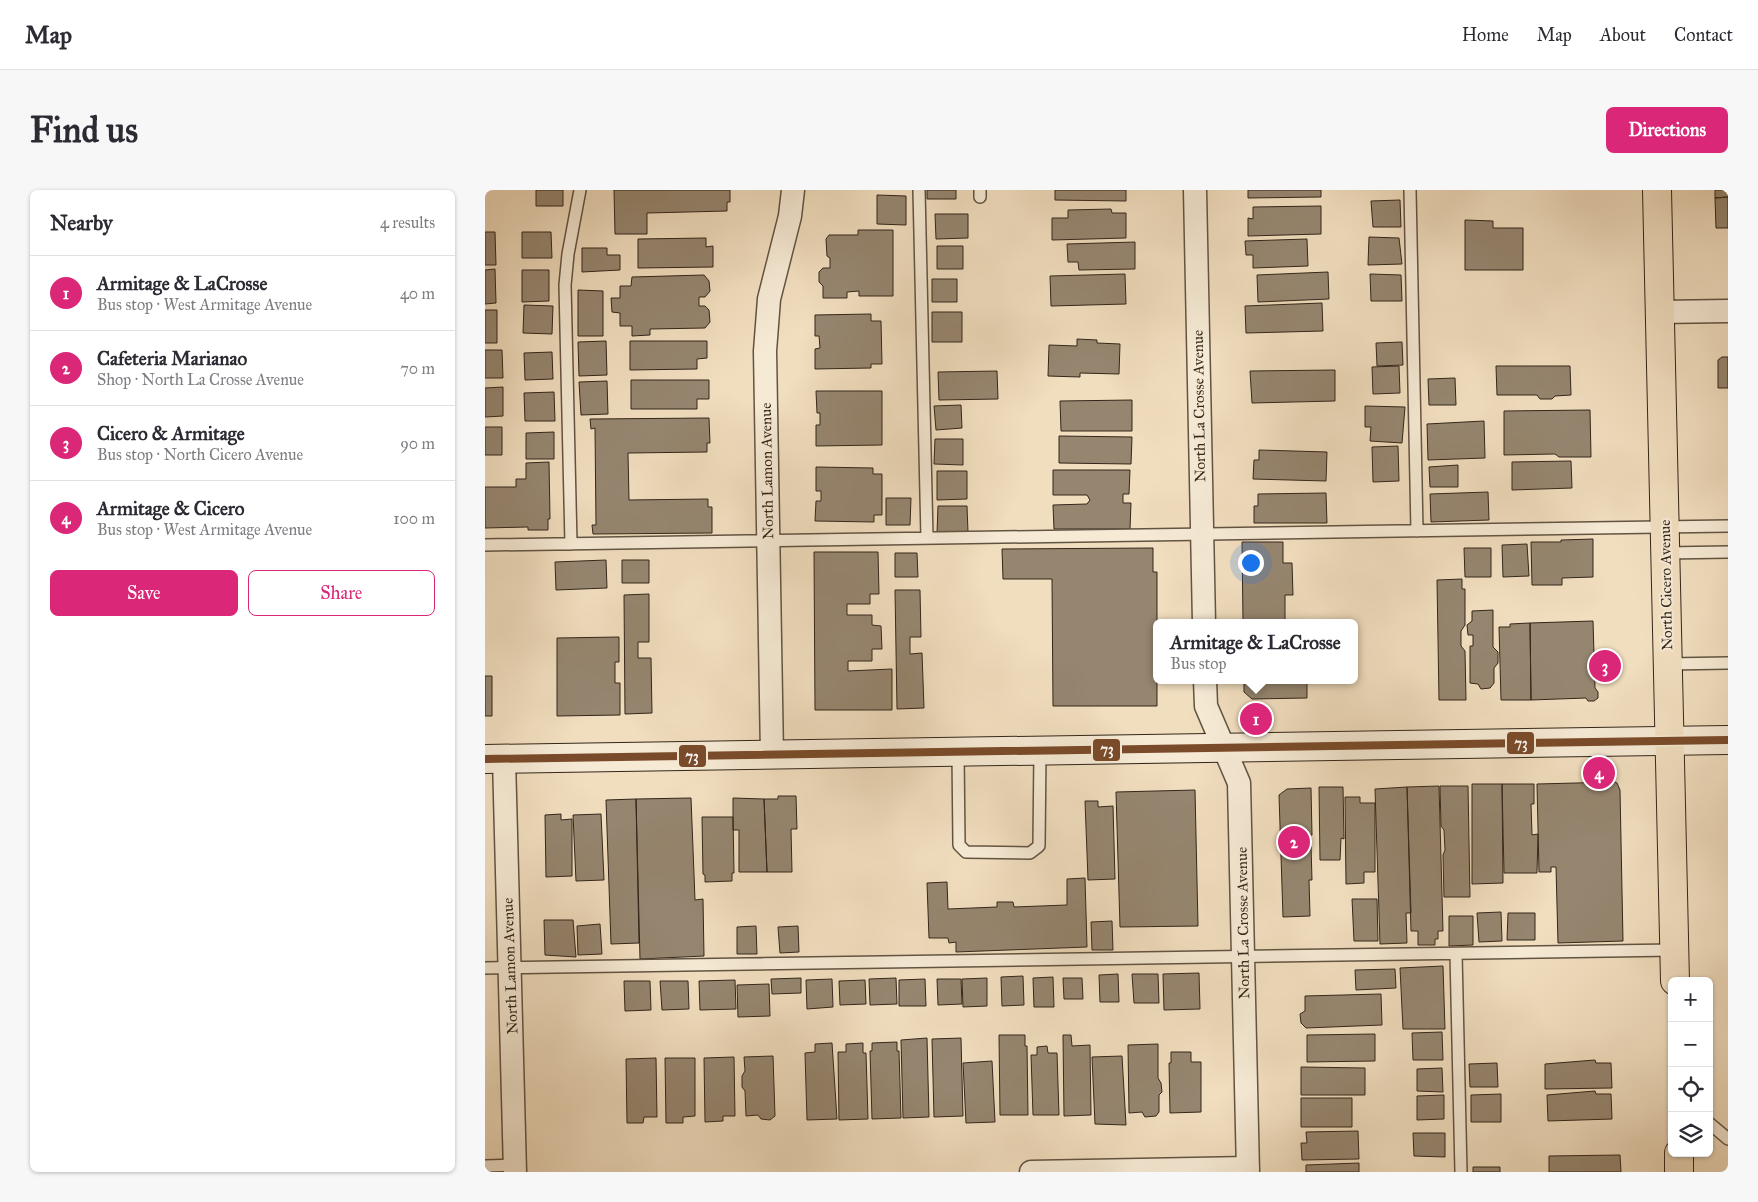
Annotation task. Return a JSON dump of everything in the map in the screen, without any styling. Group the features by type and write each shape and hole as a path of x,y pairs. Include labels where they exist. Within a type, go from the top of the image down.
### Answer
{"main road":[{"name":"North Cicero Avenue","path":"1657,190 1675,977"},
{"path":"495,759 1728,740"},
{"path":"1679,1157 1679,1172"}],"street":[{"name":"North Lamon Avenue","path":"771,755 765,351 769,299 790,216 793,190"},
{"name":"North La Crosse Avenue","path":"1195,190 1204,619"},
{"path":"1660,312 1728,311"},
{"name":"North La Crosse Avenue","path":"1205,684 1206,706 1239,783 1248,1170"},
{"name":"North Lamon Avenue","path":"495,759 510,968 515,1169"},
{"path":"1031,1172 1248,1170"}],"lane":[{"path":"571,544 565,285 568,254 580,190"},
{"path":"919,190 927,538"},
{"path":"1410,190 1417,531"},
{"path":"1665,540 1728,526"},
{"path":"485,545 1417,531 1665,540 1728,552"},
{"path":"1668,664 1728,663"},
{"path":"958,752 959,845 966,852 1030,853 1039,846 1039,751"},
{"path":"485,968 1674,950"},
{"path":"1456,954 1461,1172"},
{"path":"1713,1126 1728,1139"},
{"path":"485,1166 515,1169"}],"building":[{"path":"536,190 563,190 563,206 536,206"},
{"path":"614,190 730,190 730,202 727,202 727,211 647,213 647,234 615,234"},
{"path":"927,190 956,190 956,199 927,199"},
{"path":"1055,190 1126,190 1126,201 1055,200"},
{"path":"1248,190 1321,190 1321,197 1248,198"},
{"path":"1715,190 1728,190 1728,197 1715,198"},
{"path":"877,195 906,196 906,225 877,224"},
{"path":"1728,197 1728,228 1716,228 1715,198"},
{"path":"1400,200 1401,227 1373,227 1371,201"},
{"path":"1321,206 1321,234 1248,236 1248,218 1253,219 1253,207"},
{"path":"1111,209 1112,213 1126,213 1126,238 1052,240 1052,218 1068,218 1068,210"},
{"path":"935,214 968,214 968,238 936,239"},
{"path":"1465,220 1493,221 1493,228 1523,228 1523,270 1465,270"},
{"path":"858,230 893,230 893,296 859,296 859,291 847,292 847,298 823,298 823,286 819,282 819,272 823,268 830,268 826,239 829,235 858,235"},
{"path":"485,232 495,232 496,265 485,265"},
{"path":"522,232 551,232 552,258 522,258"},
{"path":"1369,237 1399,238 1402,264 1368,265"},
{"path":"706,238 706,247 713,246 713,267 638,268 638,239"},
{"path":"1307,239 1308,266 1253,268 1253,255 1246,255 1245,241"},
{"path":"1135,242 1135,269 1079,270 1078,262 1068,262 1067,244"},
{"path":"937,246 963,246 963,269 937,269"},
{"path":"582,248 607,248 607,255 620,255 620,270 582,272"},
{"path":"495,269 496,303 485,304 485,270"},
{"path":"522,270 549,270 549,301 522,302"},
{"path":"1328,272 1329,299 1258,302 1257,275"},
{"path":"1125,274 1126,304 1051,306 1050,276"},
{"path":"1370,274 1401,275 1402,301 1371,301"},
{"path":"704,275 709,281 710,291 705,297 699,297 699,306 705,306 709,310 710,322 705,328 650,329 650,335 632,336 632,326 620,326 620,313 612,312 611,298 620,298 620,286 631,286 632,277"},
{"path":"932,279 957,279 957,302 932,302"},
{"path":"578,290 603,291 603,336 578,336"},
{"path":"1322,303 1323,331 1246,333 1245,306"},
{"path":"524,305 553,306 552,334 523,333"},
{"path":"485,310 497,310 497,343 485,343"},
{"path":"932,312 962,312 962,342 932,342"},
{"path":"871,314 871,321 881,321 882,364 871,364 871,368 815,369 815,349 820,348 819,336 815,336 815,315"},
{"path":"1077,339 1097,340 1097,343 1120,344 1119,374 1080,373 1080,377 1048,376 1049,345 1077,346"},
{"path":"606,341 607,375 579,376 578,342"},
{"path":"630,341 707,341 707,358 697,359 697,369 630,370"},
{"path":"1402,342 1403,365 1377,366 1376,343"},
{"path":"485,350 502,350 503,378 485,378"},
{"path":"552,352 553,379 525,380 524,353"},
{"path":"1722,357 1728,357 1728,388 1718,388 1718,360"},
{"path":"1399,366 1400,393 1373,394 1372,367"},
{"path":"1496,366 1570,366 1571,395 1555,396 1552,399 1540,399 1537,395 1497,395"},
{"path":"1335,370 1335,401 1252,403 1250,371"},
{"path":"997,371 998,399 939,400 938,372"},
{"path":"1455,378 1456,405 1429,405 1428,379"},
{"path":"631,380 709,380 709,399 697,399 697,409 631,409"},
{"path":"607,381 608,414 581,415 579,382"},
{"path":"503,387 503,416 485,417 485,388"},
{"path":"816,391 882,391 882,445 816,446 816,425 820,425 820,413 817,413"},
{"path":"554,392 555,421 525,421 524,393"},
{"path":"1132,400 1132,431 1061,431 1060,401"},
{"path":"961,405 962,428 936,430 934,406"},
{"path":"1365,406 1405,407 1402,443 1370,441 1371,427 1365,427"},
{"path":"1590,410 1591,457 1559,457 1555,454 1504,455 1504,411"},
{"path":"709,418 710,443 707,443 707,452 628,453 629,500 708,499 708,507 712,507 712,533 593,534 592,525 596,525 595,428 591,429 590,419"},
{"path":"1484,421 1485,458 1428,460 1427,424"},
{"path":"485,427 502,427 502,455 485,455"},
{"path":"554,432 554,459 526,459 526,433"},
{"path":"1059,436 1132,437 1131,464 1059,463"},
{"path":"935,439 963,439 963,465 934,464"},
{"path":"1398,446 1399,481 1373,482 1372,447"},
{"path":"1259,450 1327,452 1326,481 1253,479 1254,460 1259,460"},
{"path":"1571,461 1572,488 1512,490 1512,462"},
{"path":"549,462 550,519 548,519 548,530 528,530 528,527 485,528 485,487 516,487 516,479 526,479 526,463"},
{"path":"1458,465 1458,487 1430,487 1429,467"},
{"path":"816,467 873,468 873,474 882,474 882,515 874,515 874,522 815,521 816,501 821,501 821,491 816,491"},
{"path":"1053,470 1130,470 1129,494 1123,494 1123,503 1131,503 1130,529 1054,529 1053,505 1087,504 1090,500 1087,495 1053,495"},
{"path":"937,471 967,471 967,499 937,500"},
{"path":"1488,492 1489,520 1431,522 1430,494"},
{"path":"1326,493 1327,523 1254,523 1254,506 1258,506 1258,494"},
{"path":"886,498 911,498 910,525 886,525"},
{"path":"938,506 967,506 968,532 937,533"},
{"path":"1593,539 1593,577 1562,578 1562,585 1532,585 1531,542"},
{"path":"1242,542 1283,542 1283,563 1292,563 1293,595 1285,595 1285,619 1243,619"},
{"path":"1527,544 1529,576 1503,577 1502,545"},
{"path":"1153,548 1153,572 1157,572 1157,619 1153,619 1153,684 1157,684 1157,706 1053,706 1052,579 1003,579 1002,549"},
{"path":"1464,548 1491,548 1491,577 1465,577"},
{"path":"814,552 878,552 879,594 870,594 870,604 847,604 847,615 872,615 872,625 881,626 882,649 872,649 872,661 848,661 848,671 892,669 892,710 815,710"},
{"path":"895,553 917,553 918,577 895,577"},
{"path":"606,560 607,588 556,590 555,562"},
{"path":"622,560 649,560 649,583 622,583"},
{"path":"1462,579 1462,589 1465,589 1465,625 1461,631 1461,646 1465,651 1466,700 1439,700 1437,580"},
{"path":"895,590 920,590 921,637 910,637 910,654 922,653 924,708 897,709"},
{"path":"649,594 649,642 638,642 638,658 651,658 652,713 625,714 624,595"},
{"path":"1493,610 1493,647 1498,652 1498,663 1494,668 1494,683 1490,688 1481,689 1478,684 1470,683 1470,646 1473,646 1473,635 1468,635 1467,625 1472,621 1472,611"},
{"path":"1593,621 1595,688 1598,692 1598,698 1594,701 1588,701 1586,698 1531,700 1530,623"},
{"path":"1530,623 1531,700 1501,700 1499,627 1510,627 1510,624"},
{"path":"619,637 619,662 615,662 615,683 620,683 620,715 557,716 557,638"},
{"path":"485,676 492,676 492,716 485,716"},
{"path":"1244,684 1307,684 1307,698 1252,699 1244,692"},
{"path":"1615,782 1620,790 1623,941 1558,943 1556,867 1551,867 1551,872 1539,872 1537,784"},
{"path":"1472,784 1502,784 1503,883 1472,884"},
{"path":"1502,784 1534,784 1534,804 1531,804 1532,835 1538,834 1537,873 1504,873"},
{"path":"1439,786 1443,931 1438,931 1438,939 1435,939 1435,945 1418,945 1418,931 1411,931 1407,787"},
{"path":"1440,786 1468,786 1470,897 1444,897 1443,855 1445,850 1444,830 1441,826"},
{"path":"1319,787 1343,787 1344,839 1341,838 1340,860 1320,860"},
{"path":"1407,787 1411,913 1406,913 1407,943 1380,944 1375,789"},
{"path":"1311,788 1312,835 1304,835 1304,846 1311,846 1312,880 1309,880 1310,916 1283,917 1279,795 1287,789"},
{"path":"1195,790 1198,926 1120,927 1116,792"},
{"path":"778,796 796,796 797,829 791,829 792,872 767,872 764,799 778,799"},
{"path":"1345,797 1360,797 1360,803 1375,803 1375,872 1364,872 1364,883 1346,884"},
{"path":"691,798 695,900 703,899 704,956 640,959 636,799"},
{"path":"733,798 764,799 767,872 739,872 739,830 733,830"},
{"path":"636,799 639,943 611,944 606,800"},
{"path":"1085,801 1098,801 1098,807 1113,806 1115,879 1088,880"},
{"path":"561,814 561,820 572,819 572,876 546,877 545,815"},
{"path":"601,814 604,880 576,881 573,815"},
{"path":"702,817 733,817 734,873 732,873 732,881 705,882 705,875 703,874"},
{"path":"1085,878 1087,947 956,952 956,942 949,943 948,938 929,938 927,883 947,882 948,909 997,907 997,902 1013,902 1014,907 1067,905 1067,879"},
{"path":"1352,899 1377,899 1378,941 1354,941"},
{"path":"1501,912 1502,941 1479,942 1477,913"},
{"path":"1508,913 1535,913 1535,940 1507,940"},
{"path":"1449,916 1473,916 1473,945 1449,946"},
{"path":"544,920 573,920 576,957 545,955"},
{"path":"1112,921 1113,950 1092,950 1091,922"},
{"path":"600,924 602,954 578,955 577,926"},
{"path":"756,926 757,954 737,954 737,927"},
{"path":"798,926 799,952 780,953 778,927"},
{"path":"1443,966 1445,1029 1403,1029 1400,968"},
{"path":"1395,969 1396,988 1356,990 1355,970"},
{"path":"1199,973 1200,1009 1164,1010 1163,974"},
{"path":"1118,974 1119,1002 1100,1002 1099,975"},
{"path":"1132,974 1158,974 1159,1003 1134,1003"},
{"path":"1023,976 1024,1005 1002,1006 1001,977"},
{"path":"1053,977 1054,1007 1034,1007 1033,978"},
{"path":"801,978 801,993 772,994 771,979"},
{"path":"896,978 897,1004 870,1005 869,979"},
{"path":"987,978 987,1006 963,1007 962,979"},
{"path":"1063,978 1082,978 1083,999 1064,999"},
{"path":"832,979 833,1007 807,1009 806,980"},
{"path":"925,979 926,1006 899,1006 899,980"},
{"path":"937,979 961,979 962,1004 938,1005"},
{"path":"735,980 736,1009 700,1010 699,981"},
{"path":"865,980 866,1004 840,1005 839,981"},
{"path":"624,981 650,981 651,1010 625,1011"},
{"path":"660,981 688,981 689,1009 662,1010"},
{"path":"769,984 770,1016 738,1017 737,985"},
{"path":"1381,994 1382,1025 1306,1028 1301,1023 1300,1014 1305,1011 1305,996"},
{"path":"1442,1032 1443,1060 1413,1060 1412,1033"},
{"path":"1375,1034 1375,1061 1307,1062 1307,1035"},
{"path":"999,1035 1025,1035 1025,1046 1027,1046 1028,1115 1000,1115"},
{"path":"1063,1035 1071,1035 1072,1046 1090,1045 1091,1115 1064,1116"},
{"path":"927,1038 929,1117 903,1118 901,1040"},
{"path":"961,1038 963,1116 934,1117 932,1039"},
{"path":"897,1042 897,1051 899,1051 901,1118 872,1119 870,1051 872,1051 872,1043"},
{"path":"832,1043 837,1119 807,1120 805,1053 815,1052 815,1044"},
{"path":"863,1043 863,1053 866,1053 868,1119 839,1120 838,1052 846,1052 846,1044"},
{"path":"1158,1044 1158,1078 1161,1083 1162,1092 1159,1095 1159,1112 1156,1116 1145,1117 1142,1112 1129,1113 1128,1045"},
{"path":"1047,1046 1048,1053 1057,1053 1059,1115 1033,1115 1031,1055 1037,1055 1037,1047"},
{"path":"1171,1052 1191,1052 1191,1062 1201,1062 1201,1112 1170,1113 1169,1063 1171,1063"},
{"path":"773,1056 775,1116 770,1120 761,1119 758,1115 746,1116 745,1091 742,1087 742,1076 745,1071 744,1057"},
{"path":"1122,1056 1126,1125 1095,1124 1092,1057"},
{"path":"734,1057 735,1116 723,1116 723,1121 705,1122 704,1058"},
{"path":"656,1058 657,1117 644,1117 643,1123 627,1123 626,1059"},
{"path":"665,1058 695,1058 695,1116 683,1117 683,1123 666,1123"},
{"path":"1595,1060 1596,1063 1611,1063 1612,1088 1545,1089 1545,1064"},
{"path":"992,1061 995,1122 966,1123 963,1063"},
{"path":"1497,1063 1498,1087 1470,1087 1469,1064"},
{"path":"1301,1067 1365,1068 1365,1095 1301,1095"},
{"path":"1442,1068 1443,1092 1417,1091 1417,1069"},
{"path":"1595,1091 1596,1094 1611,1094 1612,1119 1548,1121 1547,1095"},
{"path":"1501,1094 1501,1122 1471,1122 1471,1095"},
{"path":"1444,1095 1444,1119 1417,1120 1417,1096"},
{"path":"1301,1098 1352,1098 1352,1127 1301,1127"},
{"path":"1358,1131 1359,1159 1302,1160 1301,1143 1307,1143 1306,1132"},
{"path":"1413,1133 1445,1133 1445,1157 1414,1156"},
{"path":"1620,1155 1621,1172 1549,1172 1549,1156"},
{"path":"1359,1163 1359,1172 1306,1172 1306,1165"},
{"path":"1473,1167 1500,1167 1500,1172 1473,1172"}],"transit line":[{"name":"73","path":"485,759 1728,740"}],"place":[{"name":"Cicero & Armitage","path":"1605,666"},
{"name":"Armitage & LaCrosse","path":"1256,719"},
{"name":"Armitage & Cicero","path":"1599,773"},
{"name":"Cafeteria Marianao","path":"1294,842"}]}
